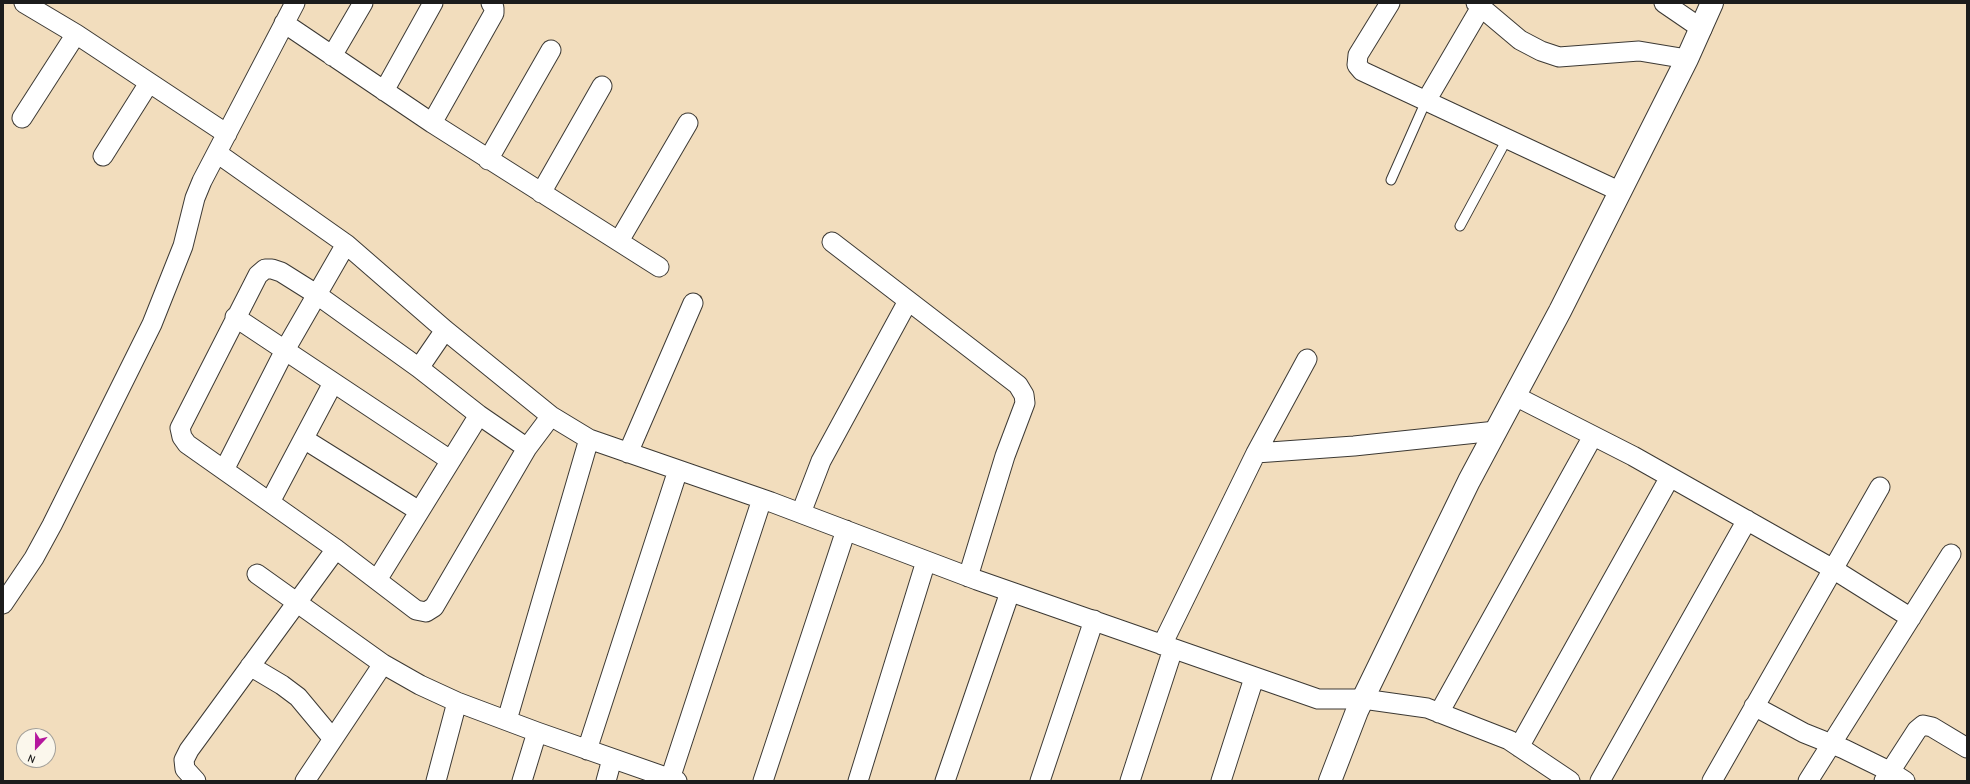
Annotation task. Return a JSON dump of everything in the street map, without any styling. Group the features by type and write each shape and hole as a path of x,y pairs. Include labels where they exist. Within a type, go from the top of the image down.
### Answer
{"street":[{"path":"24,3 76,34 227,134"},
{"path":"3,604 34,558 52,525 152,324 183,246 194,198 295,3"},
{"path":"332,56 363,3"},
{"path":"384,91 433,3"},
{"path":"432,123 494,13 494,8 491,3"},
{"path":"1390,3 1358,55 1357,65 1362,71 1621,192"},
{"path":"1664,3 1702,29"},
{"path":"1330,781 1363,699 1469,481 1621,192 1702,29 1712,3"},
{"path":"1426,101 1478,5 1520,40 1541,52 1559,57 1639,51 1687,58"},
{"path":"284,23 488,160 659,267"},
{"path":"22,118 76,34"},
{"path":"488,160 551,50"},
{"path":"103,156 149,83"},
{"path":"541,193 602,86"},
{"path":"619,242 688,123"},
{"path":"217,153 346,244 445,330 551,416 589,439 762,499 1010,592 1318,699 1363,699 1427,708 1509,740 1570,781"},
{"path":"832,242 1018,385 1024,395 1025,403 1005,456 968,577"},
{"path":"224,470 285,350 346,244"},
{"path":"527,448 479,415 419,368 316,294 281,272 272,269 265,269 258,275 235,317 180,428 182,437 187,444 336,549 416,610 426,612 434,607 527,448 551,416"},
{"path":"800,514 821,461 908,301"},
{"path":"628,453 693,303"},
{"path":"235,317 450,460"},
{"path":"419,368 445,330"},
{"path":"1130,781 1167,647 1256,454 1307,359"},
{"path":"270,502 333,383"},
{"path":"1515,396 1670,477 1833,568 1911,618"},
{"path":"377,580 479,415"},
{"path":"1256,454 1354,446 1496,431"},
{"path":"1439,713 1593,436"},
{"path":"304,439 419,511"},
{"path":"507,720 589,439"},
{"path":"587,750 678,470"},
{"path":"1519,747 1670,477"},
{"path":"1712,781 1880,487"},
{"path":"257,574 383,664 420,685 457,702 673,780 762,499"},
{"path":"1600,781 1747,520"},
{"path":"762,781 846,530"},
{"path":"196,781 185,768 184,760 296,602 336,549"},
{"path":"1808,781 1951,554"},
{"path":"858,781 926,561"},
{"path":"945,781 1010,592"},
{"path":"1040,781 1094,620"},
{"path":"306,781 383,664"},
{"path":"250,666 282,684 298,697 333,739"},
{"path":"1221,781 1254,678"},
{"path":"436,781 457,702"},
{"path":"1754,706 1804,733 1831,744 1893,778 1917,730 1923,725 1932,727 1967,748"},
{"path":"522,781 537,732"},
{"path":"606,781 612,759"}],"lane":[{"path":"1391,180 1426,101"},
{"path":"1460,226 1507,139"}]}
